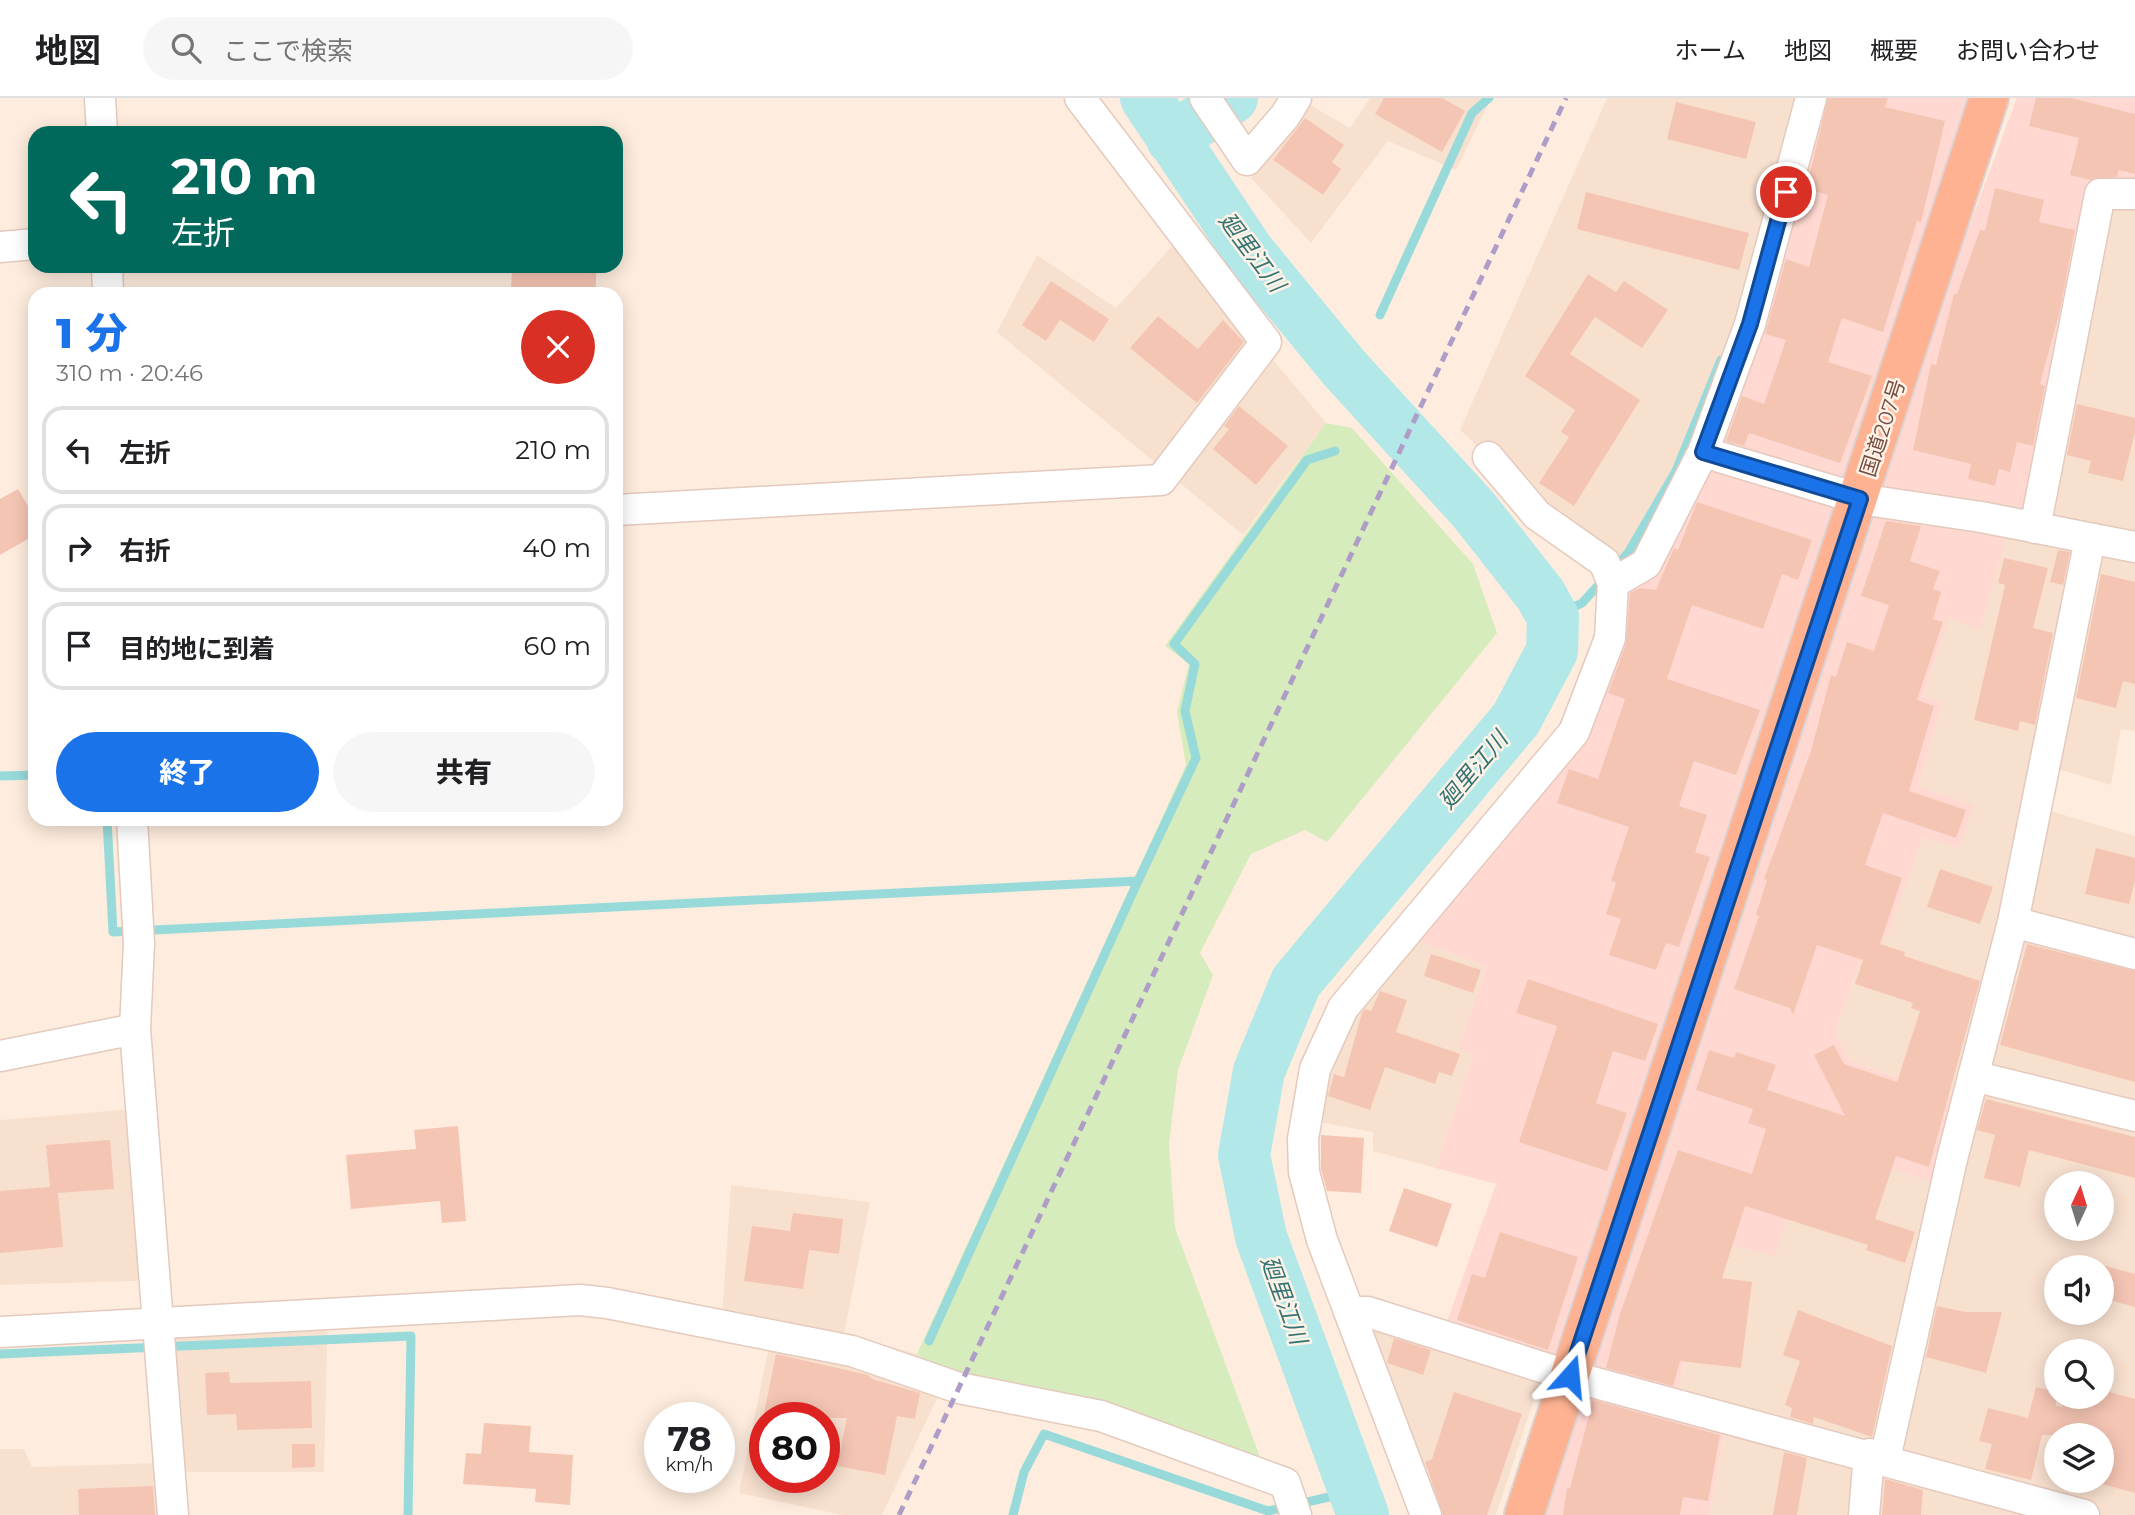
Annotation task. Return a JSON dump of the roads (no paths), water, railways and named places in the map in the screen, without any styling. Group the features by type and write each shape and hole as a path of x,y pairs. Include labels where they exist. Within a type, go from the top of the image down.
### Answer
{"highway":[{"name":"国道207号","path":"1524,1515 1860,499 1989,98"}],"street":[{"path":"100,98 102,126"},
{"path":"1213,109 1247,160 1285,116 1296,98"},
{"path":"1609,573 1646,564 1703,452 1750,324 1811,98"},
{"path":"623,510 1161,480 1266,342 1085,100"},
{"path":"2035,528 2100,194 2135,194"},
{"path":"0,247 28,245"},
{"path":"1703,452 1860,499 2135,547"},
{"path":"1488,457 1537,515 1609,573"},
{"path":"1864,1515 2014,922 2090,538"},
{"path":"1426,1515 1322,1240 1304,1172 1303,1139 1315,1069 1343,1008 1574,732 1610,638 1609,573"},
{"path":"132,826 138,931 135,1029 173,1515"},
{"path":"2014,922 2135,954"},
{"path":"0,1056 135,1029"},
{"path":"1973,1076 2135,1116"},
{"path":"0,1332 161,1340 580,1300 607,1303 852,1351 959,1388 1101,1416 1285,1483 1292,1505"},
{"path":"1351,1312 1368,1312 1570,1376 2084,1515"}],"waterway":[{"name":"廻里江川","path":"1146,98 1248,251 1345,369 1473,509 1540,594 1553,617 1552,651 1516,719 1296,982 1259,1071 1244,1155 1261,1237 1363,1515"},
{"path":"1172,139 1232,98"},
{"path":"1380,315 1472,113 1489,98"},
{"path":"1553,617 1582,603 1628,553 1676,471 1721,360"},
{"path":"107,826 113,932 1138,881 1196,758 1185,711 1195,664 1174,644 1307,460 1335,451"},
{"path":"0,776 28,775"},
{"path":"929,1341 1138,881"},
{"path":"0,1354 411,1336 408,1515"},
{"path":"1013,1515 1024,1472 1044,1434 1268,1511 1355,1491"}],"railway":[{"path":"899,1515 1566,98"}]}
